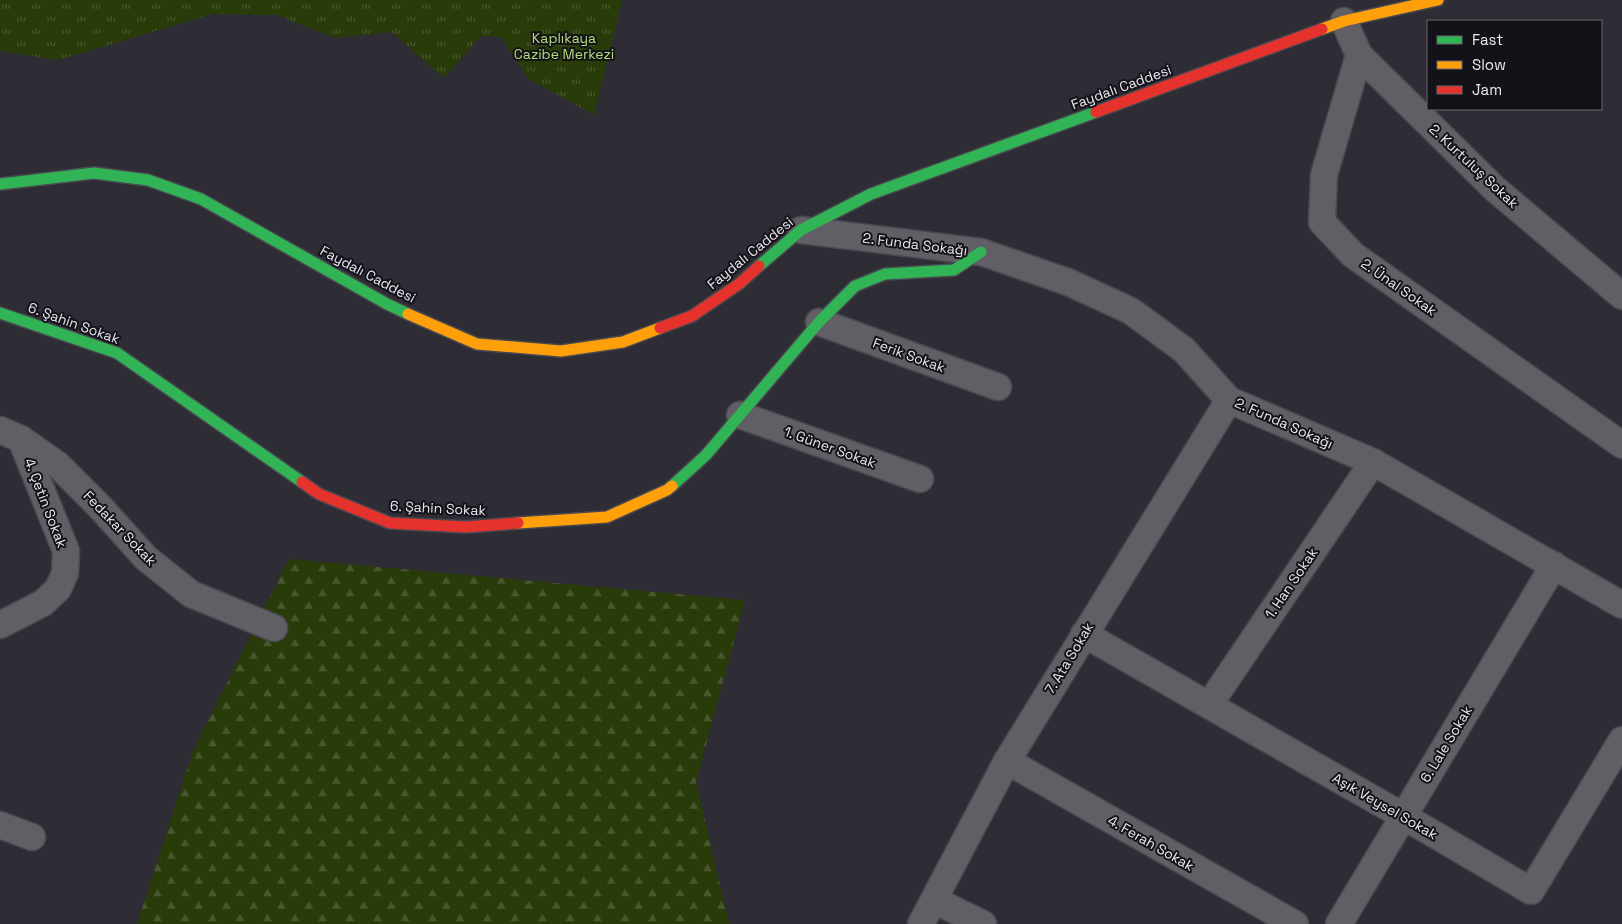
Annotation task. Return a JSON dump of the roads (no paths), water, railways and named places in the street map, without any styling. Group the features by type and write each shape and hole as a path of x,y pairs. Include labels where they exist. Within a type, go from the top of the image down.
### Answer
{"street":[{"name":"Faydalı Caddesi","path":"0,184 94,173 148,180 201,199 387,304 477,344 561,351 623,342 692,316 739,284 802,230 871,194 1344,21 1438,0"},
{"name":"2. Kurtuluş Sokak","path":"1344,21 1359,55 1495,189 1622,296"},
{"name":"2. Ünal Sokak","path":"1359,55 1324,175 1322,222 1353,255 1622,445"},
{"name":"2. Funda Sokağı","path":"802,230 981,252 1068,282 1131,311 1184,350 1229,400 1373,462 1622,605"},
{"name":"6. Şahin Sokak","path":"0,313 118,353 319,494 390,524 466,527 607,517 667,490 706,455 819,322 855,286 885,274 954,270 981,252"},
{"name":"Ferik Sokak","path":"819,322 998,387"},
{"name":"7. Ata Sokak","path":"921,924 1007,761 1229,400"},
{"name":"1. Güner Sokak","path":"740,415 920,479"},
{"name":"4. Çetin Sokak","path":"0,625 43,603 58,589 66,572 66,551 10,434"},
{"name":"Fedakar Sokak","path":"10,434 58,465 100,507 146,558 191,594 274,628"},
{"name":"1. Han Sokak","path":"1209,705 1373,462"},
{"name":"6. Lale Sokak","path":"1339,924 1554,565"},
{"name":"Aşık Veysel Sokak","path":"1084,634 1404,816 1531,891 1622,740"},
{"name":"4. Ferah Sokak","path":"1007,761 1295,924"},
{"path":"0,825 32,837"},
{"path":"934,900 983,924"}],"park label":[{"name":"Kaplıkaya Cazibe Merkezi","path":"564,46"}]}
